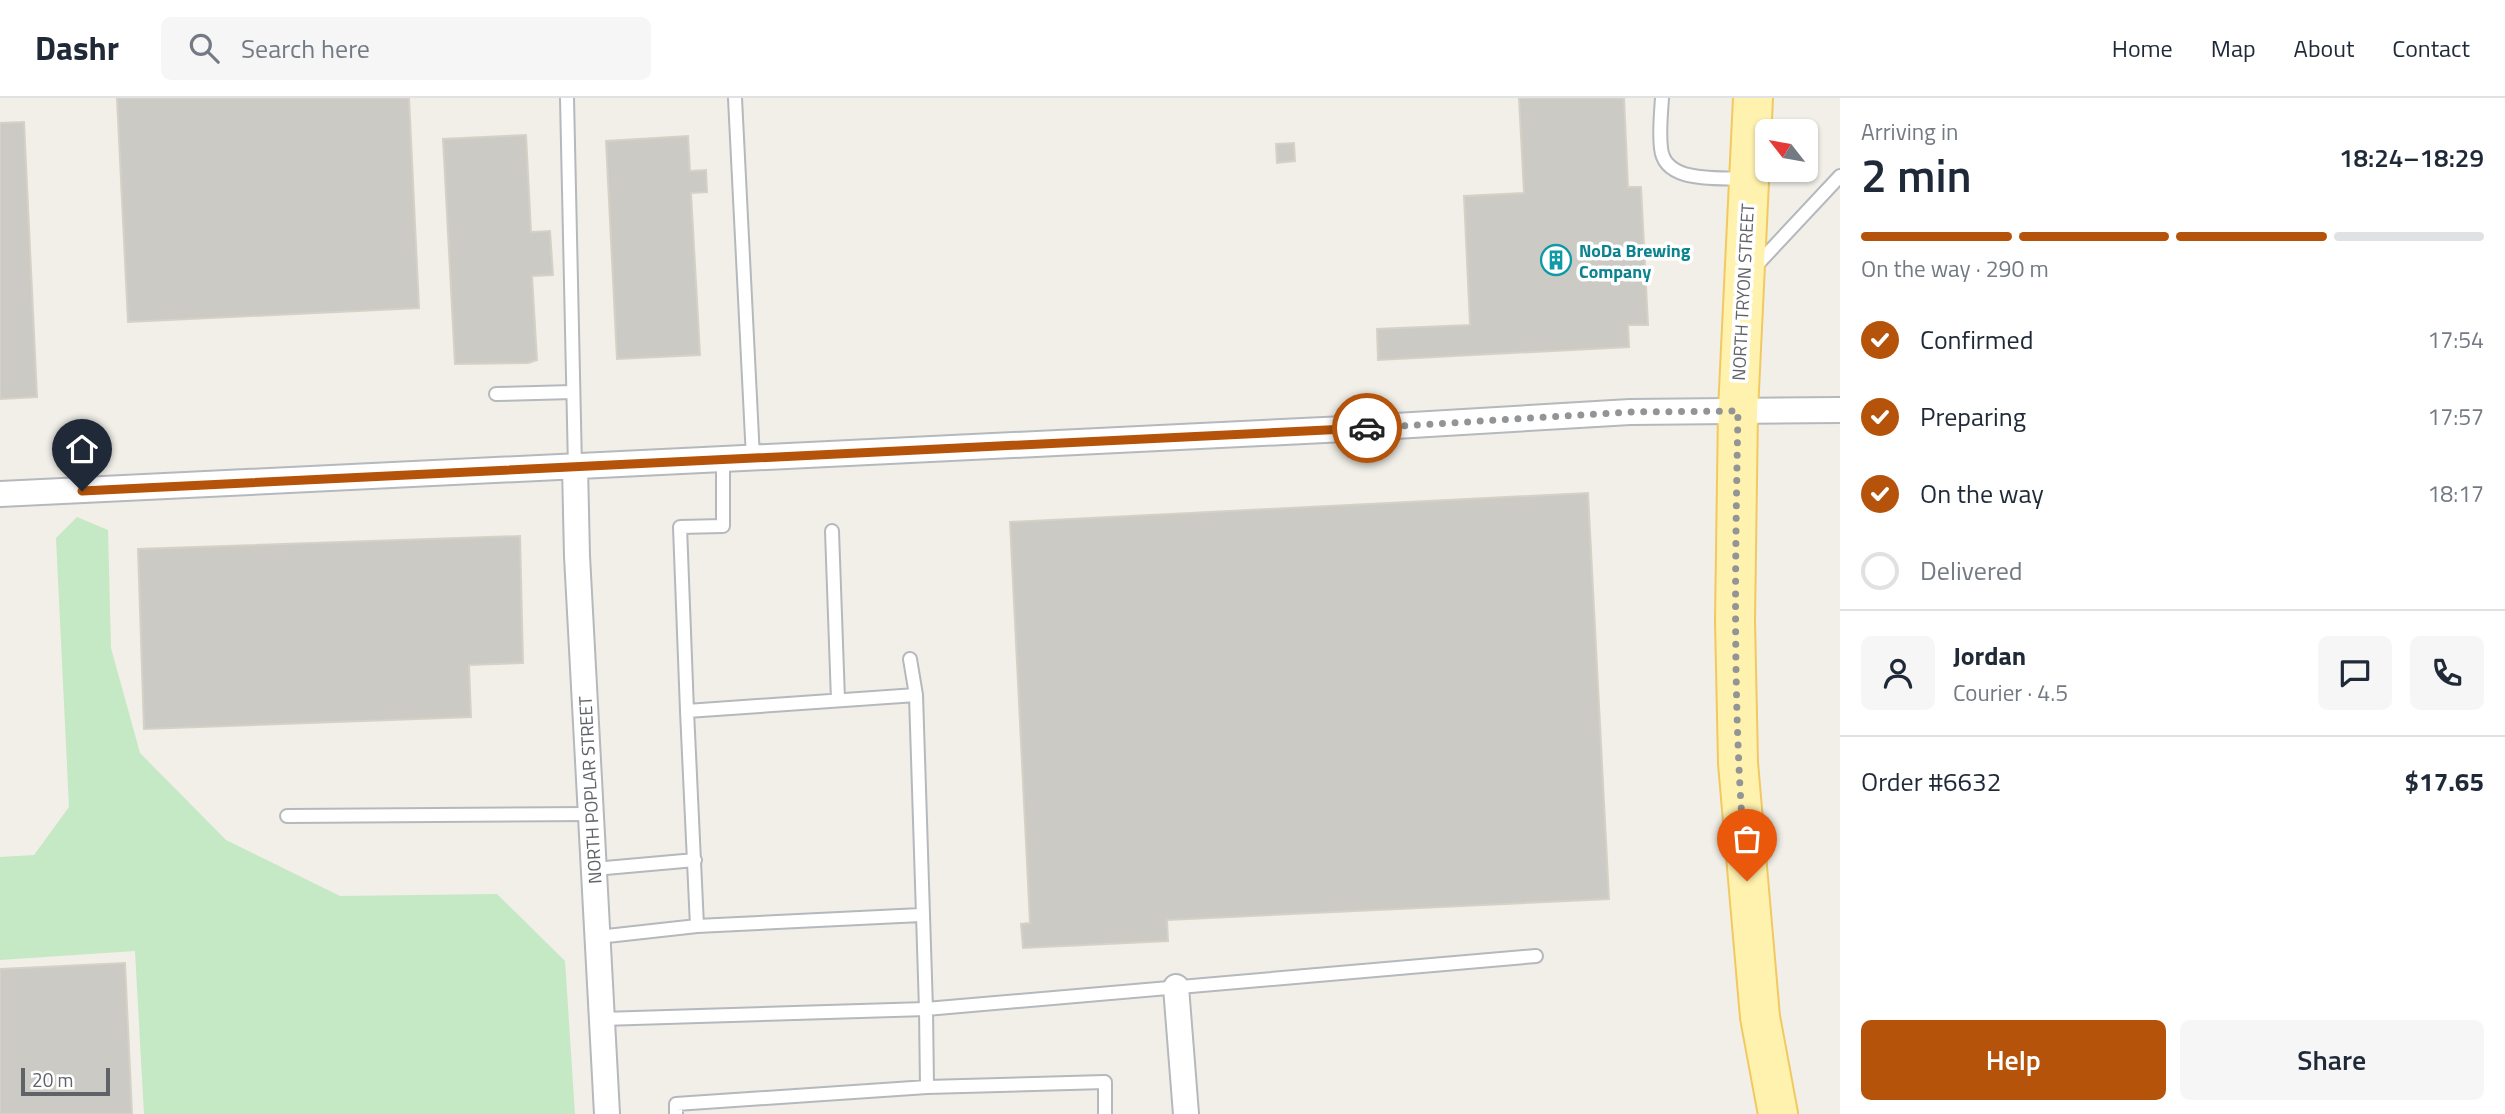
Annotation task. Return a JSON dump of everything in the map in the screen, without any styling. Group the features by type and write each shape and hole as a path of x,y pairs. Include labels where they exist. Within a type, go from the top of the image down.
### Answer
{"main road":[{"name":"NORTH TRYON STREET","path":"1753,98 1738,411 1735,621 1738,764 1760,1017 1778,1114"}],"street":[{"path":"0,494 1345,429 1630,412 1840,410"},
{"name":"NORTH POPLAR STREET","path":"575,467 577,556 607,1114"},
{"path":"1176,987 1186,1114"}],"lane":[{"path":"567,98 575,467"},
{"path":"735,98 753,458"},
{"path":"1662,98 1661,150 1668,165 1682,175 1748,180"},
{"path":"1745,277 1840,176"},
{"path":"496,394 573,392"},
{"path":"697,926 680,527 723,526 723,460"},
{"path":"832,531 838,700"},
{"path":"910,659 916,695 927,1087"},
{"path":"688,710 916,695"},
{"path":"287,816 591,814"},
{"path":"594,869 695,860"},
{"path":"598,937 697,926 921,915"},
{"path":"602,1019 926,1009 1536,956"},
{"path":"676,1114 676,1104 927,1087 1105,1082 1105,1114"}],"green space":[{"path":"77,517 108,530 111,648 140,753 226,840 340,896 497,894 565,961 575,1114 144,1114 135,951 0,960 0,857 34,855 69,807 56,538"}],"building":[{"path":"117,98 409,98 419,308 128,322"},
{"name":"NoDa Brewing Company","path":"1519,98 1624,98 1628,187 1641,187 1648,325 1628,325 1629,347 1378,360 1377,329 1470,325 1464,196 1524,193"},
{"path":"24,122 37,397 0,399 0,123"},
{"path":"526,135 531,232 550,231 553,275 532,276 537,360 528,363 455,364 443,139"},
{"path":"688,136 690,171 706,170 707,192 691,193 700,355 617,359 606,141"},
{"path":"1294,143 1295,161 1277,163 1276,144"},
{"path":"1588,493 1609,899 1167,920 1168,941 1023,948 1021,924 1030,923 1010,522"},
{"path":"520,536 523,663 469,665 471,717 144,729 138,549"},
{"path":"125,963 132,1114 0,1114 0,969"}],"way so far":[{"path":"1367,428 1630,412 1738,411 1735,621 1738,764 1747,881"}],"place":[{"name":"NoDa Brewing Company","path":"1556,260"}],"route":[{"path":"82,491 1367,428"}]}
